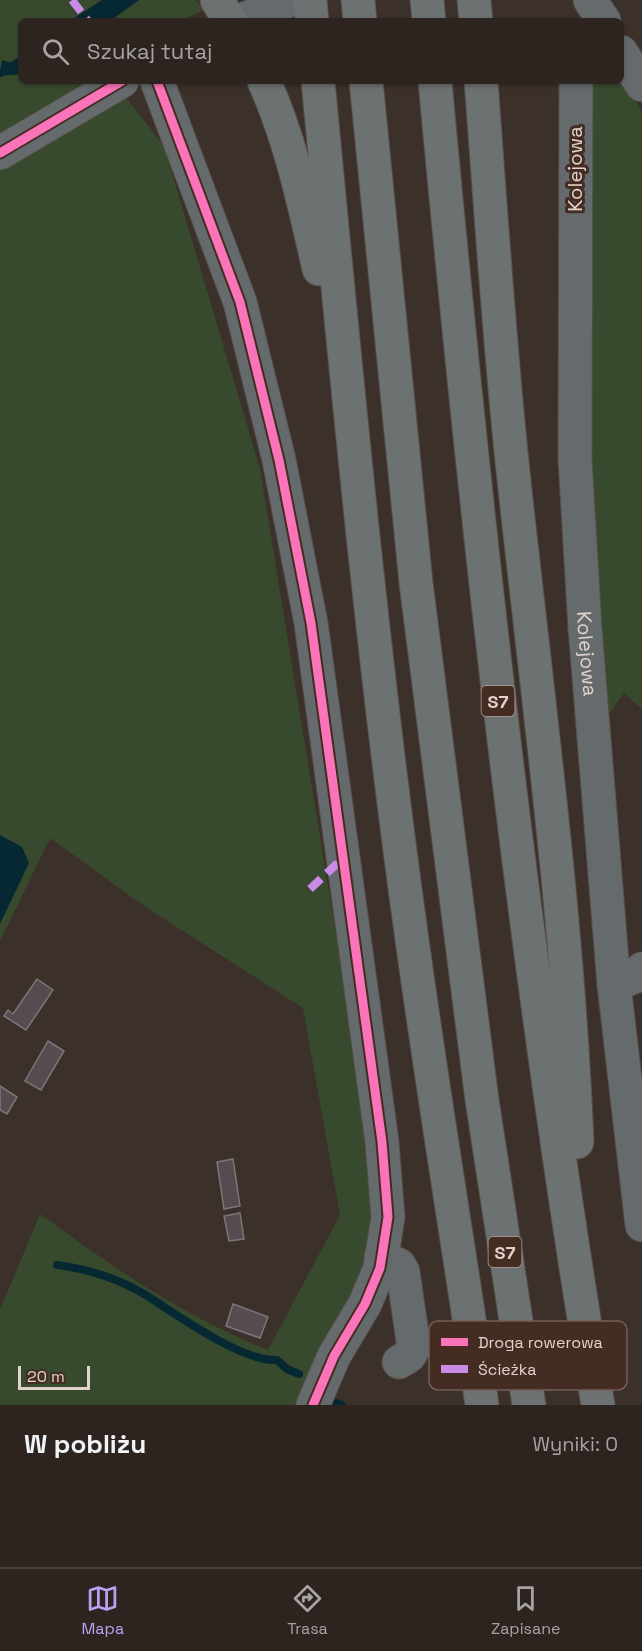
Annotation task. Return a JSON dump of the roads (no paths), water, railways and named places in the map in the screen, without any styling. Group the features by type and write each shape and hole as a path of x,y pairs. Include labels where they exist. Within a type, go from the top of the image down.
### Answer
{"highway":[{"path":"217,0 228,18"},
{"path":"310,0 312,18"},
{"path":"358,0 360,18"},
{"path":"427,0 429,18"},
{"path":"318,84 349,394 414,954 469,1321"},
{"name":"S7","path":"366,84 416,583 482,1100 516,1321"},
{"name":"S7","path":"435,84 497,696 584,1321"},
{"path":"481,84 513,468 552,808 572,1038 584,1318"},
{"path":"270,95 292,156 349,394"},
{"path":"480,1390 482,1405"},
{"name":"S7","path":"527,1390 529,1405"},
{"name":"S7","path":"596,1390 598,1405"}],"street":[{"path":"247,18 290,0"},
{"path":"624,57 642,85"},
{"path":"0,153 117,84"},
{"path":"158,84 240,302 279,460 311,623 382,1142 388,1217 380,1268 365,1304 334,1356 313,1405"},
{"name":"Kolejowa","path":"576,84 575,459 585,628 614,985 642,1225"},
{"path":"614,985 634,977 642,969"},
{"path":"381,1257 399,1265 403,1272 414,1348 409,1356 399,1362"}],"water":[{"path":"102,0 139,0 114,18 75,18"},
{"path":"2,60 14,64 18,63 18,74 0,76"},
{"path":"0,835 22,847 29,863 0,924"}],"waterway":[{"path":"0,73 18,63"},
{"path":"57,1265 80,1269 123,1283 227,1345 262,1359 277,1360 287,1369 299,1374"},
{"path":"337,1403 342,1405"}]}
